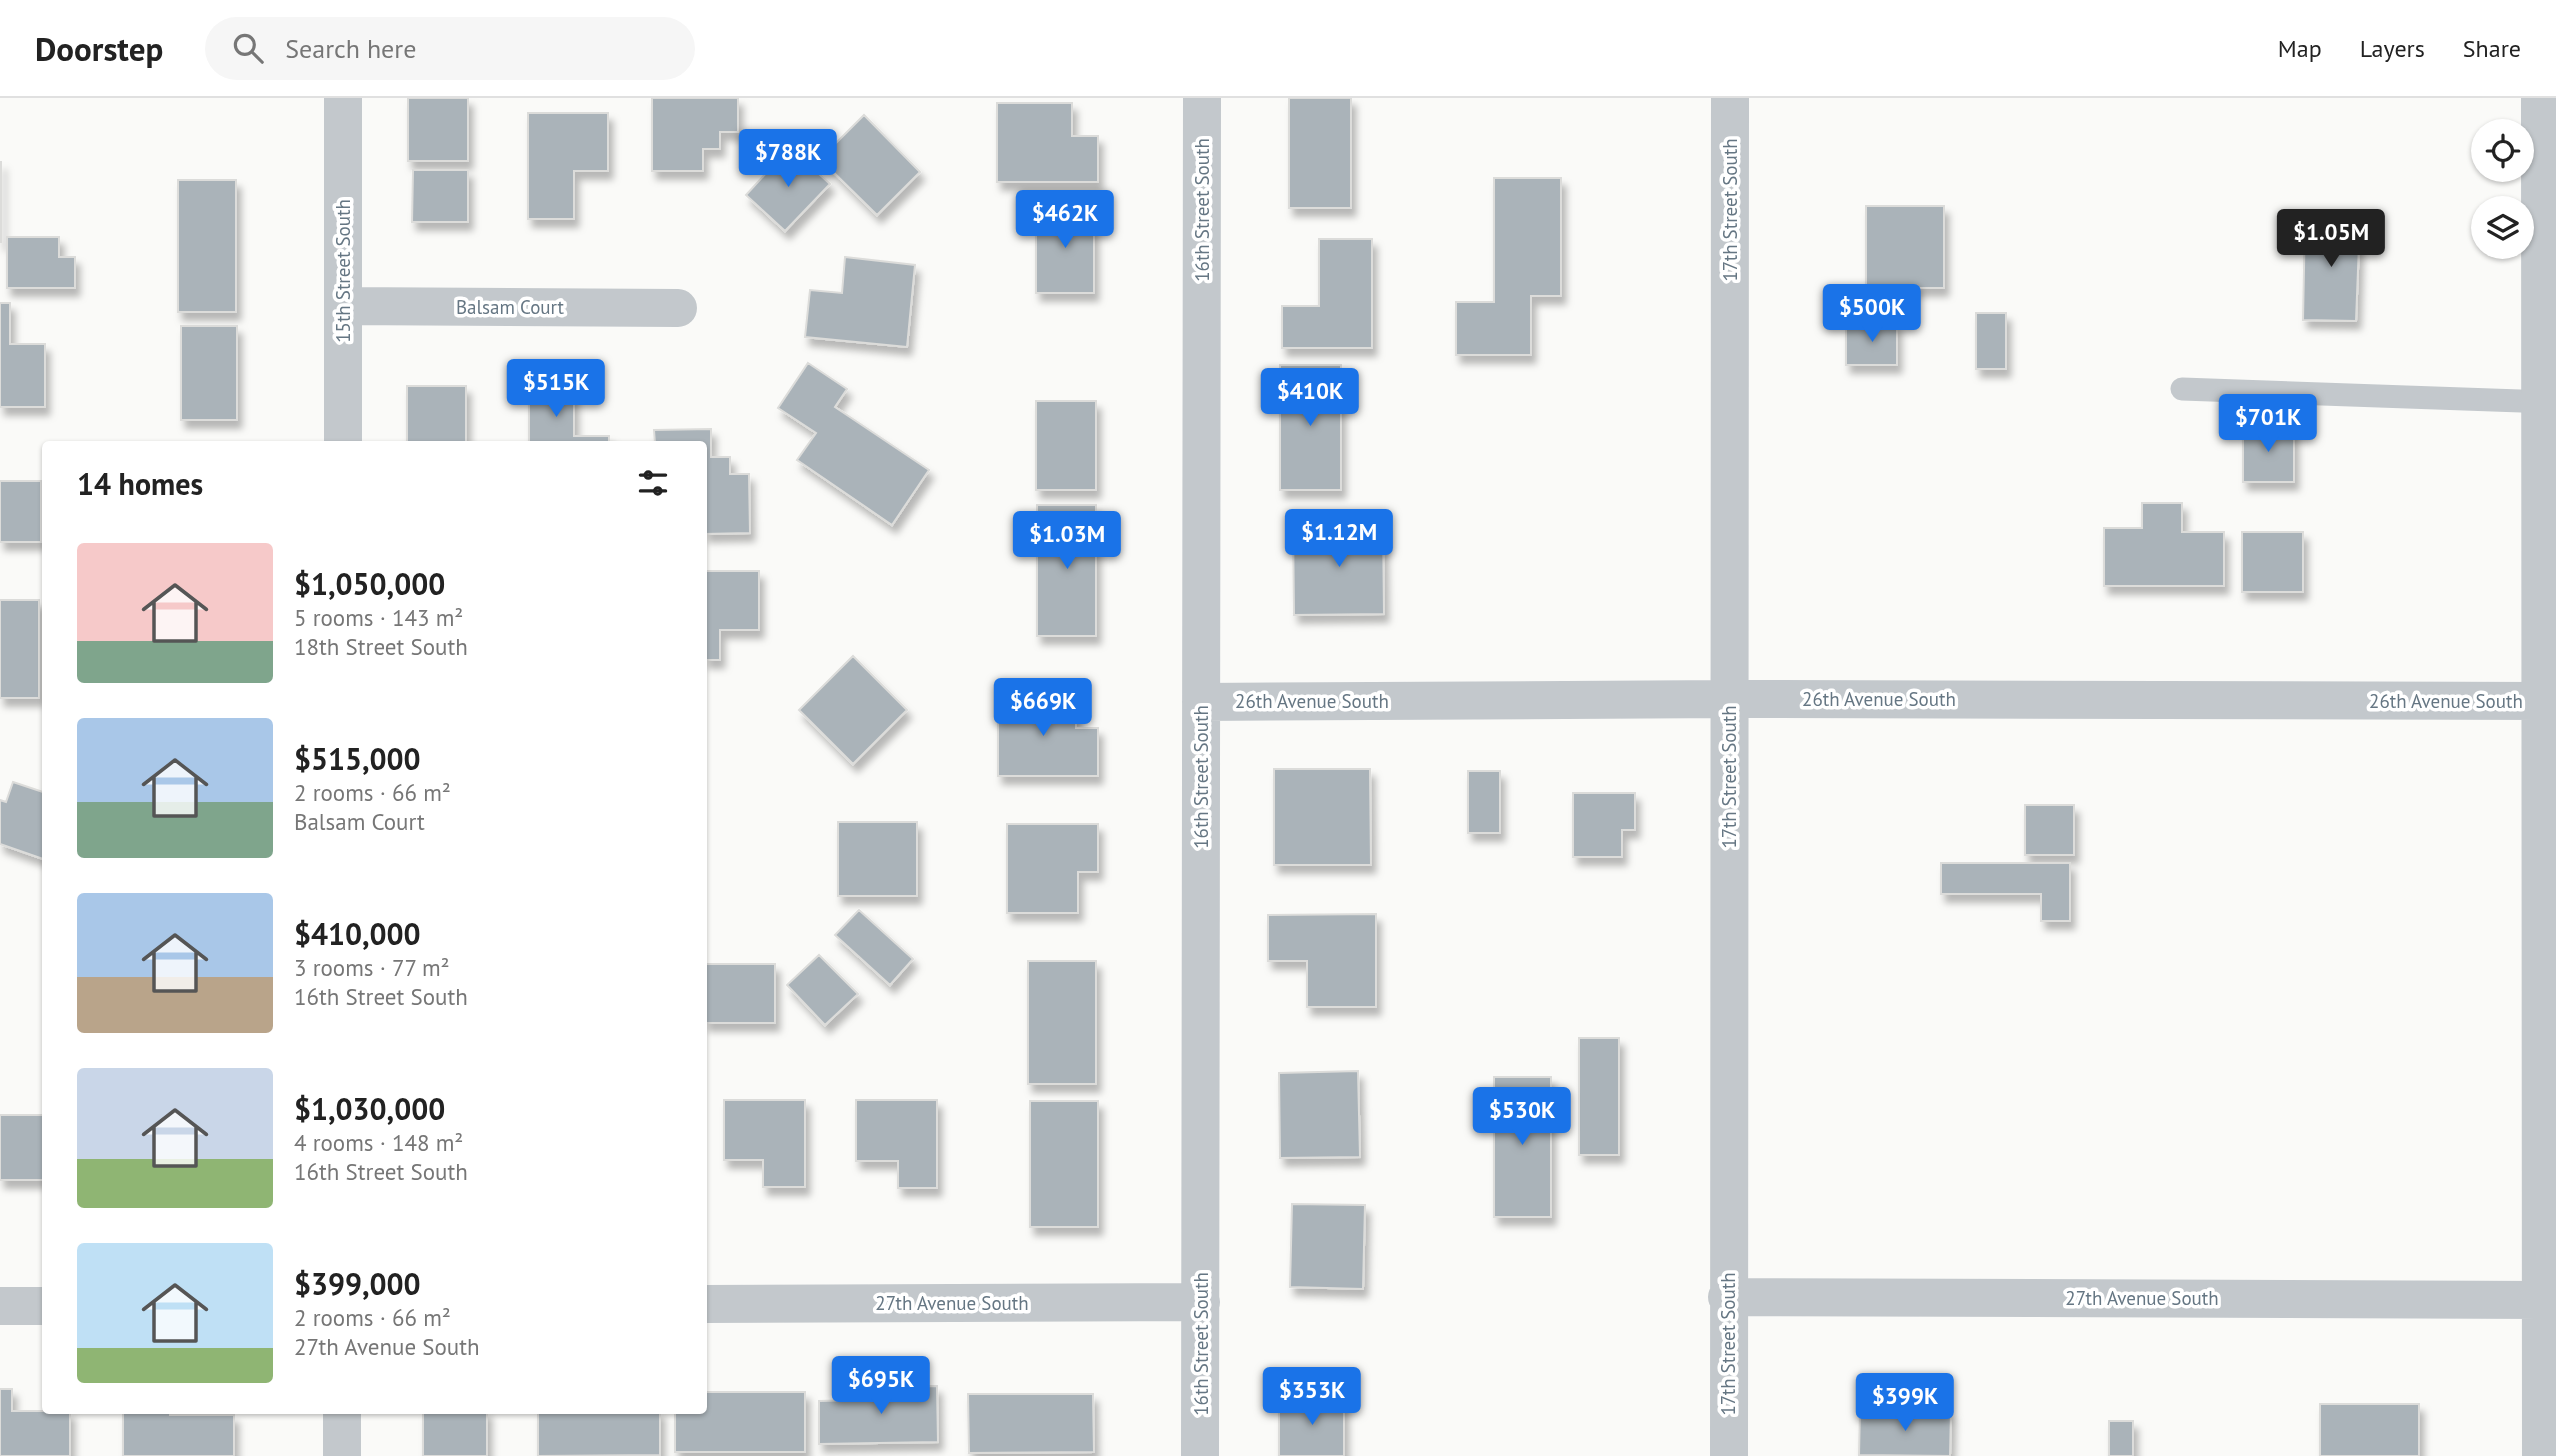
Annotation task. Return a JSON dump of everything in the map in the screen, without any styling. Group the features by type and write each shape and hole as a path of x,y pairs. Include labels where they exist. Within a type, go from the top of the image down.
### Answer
{"street":[{"name":"15th Street South","path":"343,441 344,98"},
{"name":"16th Street South","path":"1200,1456 1202,98"},
{"name":"17th Street South","path":"1729,1456 1727,1297 1730,98"},
{"path":"2540,98 2548,402 2548,1300 2541,1456"},
{"name":"Balsam Court","path":"343,306 678,308"},
{"name":"26th Avenue South","path":"1201,702 1730,699 2548,701"},
{"name":"27th Avenue South","path":"1727,1297 2548,1300"},
{"name":"27th Avenue South","path":"707,1304 1201,1302"},
{"path":"0,1306 42,1306"},
{"path":"342,1414 342,1456"}],"lane":[{"path":"2182,389 2548,402"}],"building":[{"path":"408,98 468,98 468,161 408,161"},
{"path":"652,98 738,98 738,132 720,132 720,149 703,149 703,171 652,171"},
{"path":"1289,98 1351,98 1351,208 1289,208"},
{"path":"997,103 1072,103 1072,136 1098,136 1098,182 997,182"},
{"path":"528,113 608,113 608,171 574,171 574,219 528,219"},
{"path":"864,115 920,172 877,215 820,159"},
{"path":"790,147 830,184 785,231 746,195"},
{"path":"1,162 1,242 0,242"},
{"path":"413,170 468,170 468,222 412,222"},
{"path":"1494,178 1561,178 1561,296 1531,296 1531,355 1456,355 1456,302 1494,302"},
{"path":"178,180 236,180 236,312 178,312"},
{"path":"1036,206 1094,206 1094,293 1036,293"},
{"path":"1866,206 1944,206 1944,288 1866,288"},
{"path":"2305,217 2360,219 2356,321 2303,320"},
{"path":"7,237 59,237 59,257 75,257 75,288 7,288"},
{"path":"1319,239 1372,239 1372,348 1282,348 1282,306 1319,306"},
{"path":"845,257 915,265 907,347 805,337 810,290 842,293"},
{"path":"0,303 10,303 10,344 45,344 45,407 0,407"},
{"path":"1976,313 2006,313 2006,369 1976,369"},
{"path":"1846,322 1897,322 1897,365 1846,365"},
{"path":"181,326 237,326 237,420 181,420"},
{"path":"808,363 847,389 835,407 929,470 892,525 797,460 816,433 778,408"},
{"path":"1280,365 1341,365 1341,490 1280,490"},
{"path":"407,386 466,386 466,441 407,441"},
{"path":"529,389 574,389 574,436 609,436 609,441 529,441"},
{"path":"1036,401 1096,401 1096,490 1036,490"},
{"path":"2243,426 2294,426 2294,482 2243,482"},
{"path":"711,429 711,457 730,457 730,474 749,474 750,533 707,534 707,441 655,441 654,430"},
{"path":"0,481 41,481 41,542 0,542"},
{"path":"2142,503 2182,503 2182,532 2224,532 2224,586 2104,586 2104,528 2142,528"},
{"path":"1037,505 1096,505 1096,636 1037,636"},
{"path":"1383,523 1384,614 1294,615 1293,524"},
{"path":"2242,532 2303,532 2303,592 2242,592"},
{"path":"707,571 759,571 759,630 720,630 720,660 707,660"},
{"path":"0,600 39,600 39,698 0,698"},
{"path":"853,656 907,710 853,764 799,710"},
{"path":"998,692 1058,692 1058,707 1076,707 1076,728 1098,728 1098,776 998,776"},
{"path":"1274,769 1370,769 1371,865 1274,865"},
{"path":"1468,771 1500,771 1500,833 1468,833"},
{"path":"13,782 42,792 42,859 0,844 0,800 6,802"},
{"path":"1573,793 1635,793 1635,830 1622,830 1622,857 1573,857"},
{"path":"2025,805 2074,805 2074,855 2025,855"},
{"path":"838,822 917,822 917,896 838,896"},
{"path":"1007,824 1098,824 1098,872 1078,872 1078,913 1007,913"},
{"path":"1941,863 2070,863 2070,921 2041,921 2041,894 1941,894"},
{"path":"859,910 913,959 890,985 835,935"},
{"path":"1376,914 1376,1007 1307,1007 1307,961 1268,961 1268,915"},
{"path":"819,955 858,994 825,1025 787,985"},
{"path":"1028,961 1096,961 1096,1084 1028,1084"},
{"path":"707,964 775,964 775,1023 707,1023"},
{"path":"1579,1038 1619,1038 1619,1155 1579,1155"},
{"path":"1358,1071 1360,1157 1280,1158 1279,1073"},
{"path":"1494,1077 1551,1077 1551,1217 1494,1217"},
{"path":"724,1100 805,1100 805,1187 763,1187 763,1160 724,1160"},
{"path":"856,1100 937,1100 937,1188 898,1188 898,1161 856,1161"},
{"path":"1030,1101 1098,1101 1098,1227 1030,1227"},
{"path":"0,1115 42,1115 42,1180 0,1180"},
{"path":"1292,1204 1365,1205 1363,1289 1290,1287"},
{"path":"937,1386 938,1442 819,1444 819,1401 854,1400 854,1387"},
{"path":"0,1389 12,1389 12,1411 70,1414 70,1456 0,1456"},
{"path":"707,1392 805,1392 805,1452 675,1452 675,1414 707,1414"},
{"path":"968,1394 1093,1394 1094,1452 969,1453"},
{"path":"1279,1397 1344,1397 1344,1456 1279,1456"},
{"path":"2320,1404 2419,1404 2419,1456 2320,1456"},
{"path":"1860,1409 1951,1411 1950,1456 1859,1455"},
{"path":"123,1414 234,1415 234,1456 123,1456"},
{"path":"423,1414 487,1414 487,1456 423,1456"},
{"path":"538,1414 660,1414 660,1455 538,1456"},
{"path":"2109,1421 2133,1421 2133,1456 2109,1456"}]}
